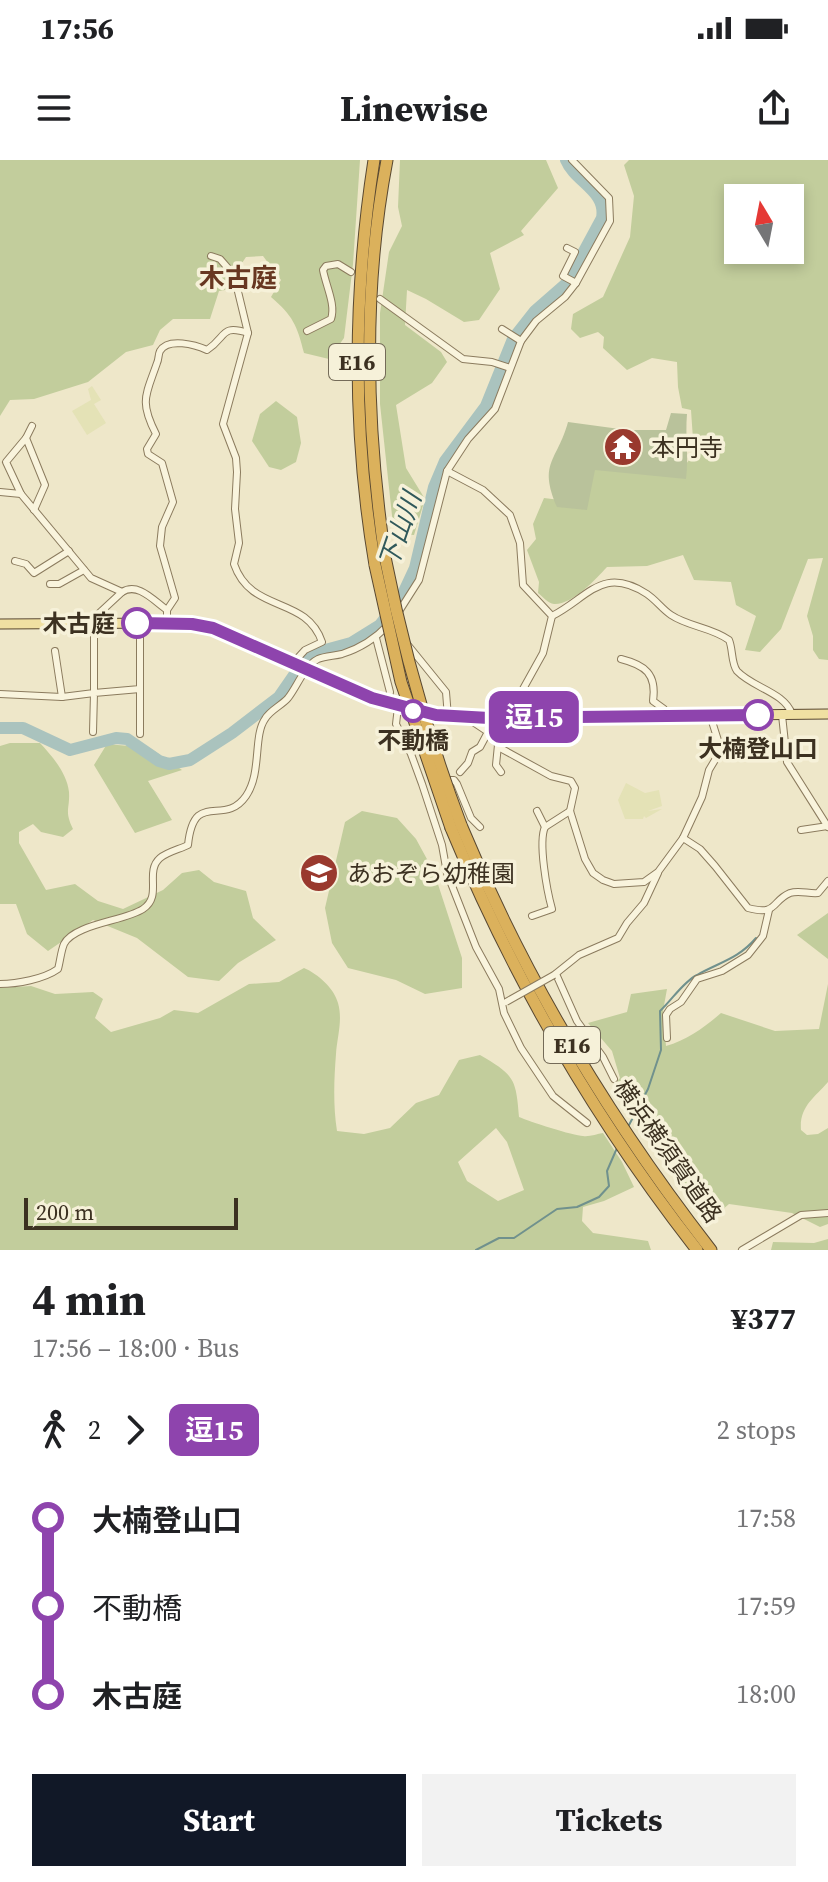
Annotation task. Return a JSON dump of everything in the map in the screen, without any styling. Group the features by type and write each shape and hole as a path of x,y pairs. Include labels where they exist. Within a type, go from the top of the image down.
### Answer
{"highway":[{"name":"横浜横須賀道路","path":"374,160 360,275 356,370 360,460 380,561 410,673 456,826 490,918 541,1013 626,1151 697,1250"},
{"name":"横浜横須賀道路","path":"380,561 369,365 372,279 387,160"},
{"name":"横浜横須賀道路","path":"456,826 591,1078 634,1145 711,1250"}],"main road":[{"path":"0,624 167,623 213,628 393,705 448,717 828,714"}],"street":[{"path":"300,666 355,649 376,638 419,580 447,471 468,439 495,409 520,340 536,321 565,297 610,221 609,198 572,160"},
{"path":"567,248 575,252 563,276 574,283"},
{"path":"0,984 20,984 53,973 58,969 64,943 70,938 93,926 143,910 150,904 155,894 153,873 159,858 188,845 191,825 203,812 230,810 246,797 258,762 262,722 286,701 305,650 322,642 318,631 300,612 255,595 234,564 239,543 235,509 236,458 223,424 248,333 234,275 220,259 211,256"},
{"path":"307,331 331,319 334,310 323,270 326,266 338,264 351,272"},
{"path":"380,299 463,359 509,368"},
{"path":"502,329 520,340"},
{"path":"167,623 167,610 175,598 160,546 162,527 173,502 162,463 148,454 147,449 156,434 146,414 147,385 160,350 165,346 194,344 207,350 227,330 248,333"},
{"path":"32,426 6,462 21,494 91,578 122,592"},
{"path":"26,438 45,485 34,510"},
{"path":"447,471 483,490 510,515 520,543 523,585 552,616"},
{"path":"0,492 21,494"},
{"path":"15,561 26,564 34,573 69,551"},
{"path":"50,584 59,584 84,570"},
{"path":"526,717 523,689 543,653 552,616 570,606 588,590 606,583 643,592 671,615 711,629 729,640 735,668 755,685 783,701 787,714 787,762 828,827 801,830"},
{"path":"93,732 94,618 129,588 136,588 167,610"},
{"path":"140,623 140,734"},
{"path":"390,623 446,692 448,717"},
{"path":"376,638 396,724 422,784 442,845 447,873 476,947 499,989 521,1048 553,1096 587,1123"},
{"path":"55,651 62,697"},
{"path":"621,659 643,667 653,681 653,701 667,715"},
{"path":"0,694 62,697 140,689"},
{"path":"504,1004 555,974 579,955 618,938 644,903 658,872 683,838 702,797 709,770 721,750 710,715"},
{"path":"467,718 488,732 498,745 540,770 571,781 575,788 570,811 585,859 593,873 614,884 634,884 644,882 658,872"},
{"path":"460,772 488,732"},
{"path":"498,745 496,765 501,772"},
{"path":"422,784 454,780 471,818 480,827"},
{"path":"532,916 552,909 546,888 542,838 545,827 537,811"},
{"path":"545,827 570,811"},
{"path":"683,838 700,849 748,908 769,910"},
{"path":"667,1038 666,1015 681,1002 697,979 722,971 748,955 763,936 769,910 792,893 822,891 828,881"},
{"path":"555,974 577,1021 603,1057 614,1079"},
{"path":"744,1248 801,1215 828,1213"}],"shaded area":[{"path":"92,386 101,400 94,404 106,423 87,435 72,411 91,400 88,389"},
{"path":"626,783 645,793 659,790 662,806 648,811 662,809 643,819 625,819 618,800"}],"green space":[{"path":"0,160 360,160 344,338 329,359 304,353 293,322 271,297 281,280 263,256 246,257 240,266 243,287 219,291 210,319 173,319 160,330 153,345 126,352 88,382 34,399 10,400 0,416"},
{"path":"400,160 546,160 558,188 521,231 524,235 490,253 500,289 479,320 464,322 407,290 405,325 441,352 447,362 432,383 396,405 406,468 425,499 414,535 394,534 380,404 380,313 389,252 402,226 398,207"},
{"path":"629,160 828,160 828,660 819,659 813,650 813,636 807,616 823,558 808,559 781,629 760,652 745,650 756,616 736,605 731,582 694,580 683,555 647,566 607,567 583,590 561,603 554,604 538,593 539,582 527,550 536,539 533,524 544,498 568,501 594,466 682,469 694,454 691,410 682,408 677,362 652,358 627,370 603,348 604,337 598,332 580,338 571,329 573,314 603,297 630,237 634,196 624,165"},
{"path":"276,401 297,417 301,443 296,462 281,470 269,467 252,441 260,414"},
{"name":"本円寺","path":"671,413 687,414 686,479 595,470 587,510 557,507 549,471 568,422 627,430 666,430"},
{"path":"40,743 58,765 68,785 68,814 73,829 63,837 41,832 33,824 19,832 19,843 46,890 75,884 98,901 123,909 163,890 182,873 199,870 214,882 246,891 253,918 276,940 238,963 219,981 188,977 137,938 93,920 48,951 27,934 16,904 0,904 0,746"},
{"path":"107,744 150,748 182,770 148,781 172,820 135,833 94,765"},
{"path":"362,811 397,818 416,839 434,872 462,958 462,988 425,994 396,980 348,968 332,943 325,908 345,822"},
{"path":"828,913 828,959 797,935"},
{"path":"304,968 325,982 336,997 340,1016 334,1083 337,1131 364,1134 390,1128 416,1103 439,1095 459,1060 480,1055 511,1079 519,1117 578,1135 603,1133 634,1187 583,1207 582,1221 593,1233 648,1241 651,1250 0,1250 0,988 31,986 55,994 93,992 103,999 95,1018 111,1032 160,1018 174,1010 198,1013 249,984 279,982","holes":["496,1128 507,1142 524,1190 498,1201 467,1181 458,1162"]},
{"path":"828,984 828,1082 805,1109 801,1130 807,1135 818,1134 828,1128 828,1224 820,1227 792,1213 729,1204 708,1222 614,1085 620,1078 612,1051 588,1023 627,1012 631,994 667,989 663,1011 666,1046 695,1032 721,1013 775,1031 819,1029"},
{"path":"828,1239 828,1250 771,1250 773,1242 814,1243"}],"waterway":[{"name":"下山川","path":"0,728 23,728 70,750 116,738 127,739 159,761 169,764 190,760 279,697 306,658 351,643 380,625 401,598 415,568 434,487 445,461 486,406 513,339 535,311 567,283 602,218 600,201 566,160"},
{"path":"629,1125 648,1089 661,1050 660,1011 692,978 735,956 756,938"},
{"path":"476,1250 499,1238 514,1238 557,1209 577,1207 599,1197 609,1186 607,1171 617,1148"}],"bus line":[{"name":"逗15","path":"137,623 192,624 213,628 372,698 436,715 489,718 758,715"}],"place":[{"name":"本円寺","path":"623,447"},
{"name":"木古庭","path":"137,623"},
{"name":"不動橋","path":"413,711"},
{"name":"大楠登山口","path":"758,715"},
{"name":"あおぞら幼稚園","path":"319,873"}],"district":[{"name":"木古庭","path":"238,278"}]}
